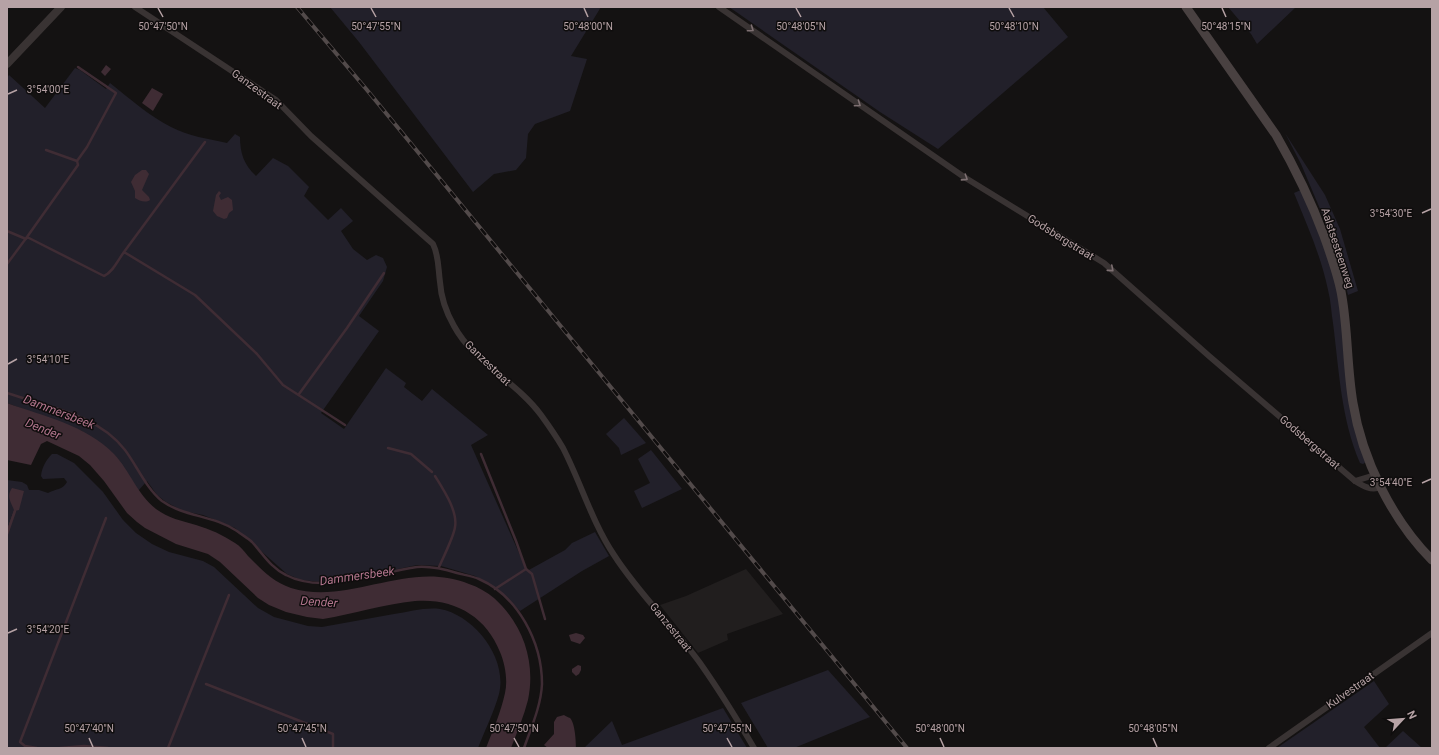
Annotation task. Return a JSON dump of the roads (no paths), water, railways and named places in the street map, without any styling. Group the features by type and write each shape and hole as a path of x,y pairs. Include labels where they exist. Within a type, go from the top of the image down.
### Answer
{"main road":[{"name":"Aalstsesteenweg","path":"1186,7 1276,135 1296,171 1311,204 1338,278 1342,297 1353,404 1364,443 1381,487 1392,508 1406,529 1432,560"}],"street":[{"path":"7,64 61,7"},
{"name":"Ganzestraat","path":"135,7 276,100 311,136 433,244 439,260 442,300 454,326 466,343 478,356 526,398 554,432 600,529 614,554 650,602 699,662 754,748"},
{"name":"Godsbergstraat","path":"719,7 964,177 1104,263 1209,356 1355,481 1366,488 1377,489 1381,487"},
{"path":"1355,481 1376,475"},
{"name":"Kulvestraat","path":"1269,748 1432,633"}],"water":[{"path":"106,65 111,69 105,76 101,72"},
{"path":"152,88 163,94 153,111 142,103"},
{"path":"142,170 146,170 149,174 142,190 149,197 150,200 147,201 140,201 135,198 135,191 131,182 135,175"},
{"path":"219,191 221,193 219,196 221,200 228,197 232,200 233,210 229,213 227,218 224,219 217,216 213,211 216,195"},
{"name":"Dender","path":"7,403 64,422 91,436 114,454 149,503 156,509 180,521 206,528 237,544 268,575 291,588 313,592 335,591 401,579 424,577 446,578 472,585 494,598 504,608 520,632 525,644 530,672 528,700 511,748 486,748 497,721 503,700 506,688 506,672 502,657 494,639 477,619 467,612 455,606 443,603 415,601 392,604 323,619 286,612 269,605 258,598 220,562 208,554 176,544 145,528 137,522 127,513 104,481 90,465 79,456 47,441 41,444 31,465 7,460"},
{"path":"12,488 24,491 19,510 15,511 7,534 14,510 9,497"},
{"path":"576,633 583,635 585,638 580,644 571,641 569,635"},
{"path":"578,665 581,666 581,670 576,676 572,672 572,669"},
{"path":"564,715 572,720 575,732 576,748 548,748 544,745 554,734 554,722 557,717"}],"waterway":[{"path":"77,161 87,147 116,93 78,67"},
{"path":"124,252 205,142"},
{"path":"27,237 78,165 77,161 46,150"},
{"path":"7,231 26,239"},
{"path":"7,264 27,237 104,276 113,269 124,252 195,295 257,354 283,385 345,425"},
{"path":"299,394 347,328 384,273"},
{"name":"Dammersbeek","path":"7,393 71,413 101,428 114,438 125,450 151,490 162,501 180,510 218,522 237,531 249,539 276,569 301,581 334,583 417,567 427,567 474,577 493,587 516,609 525,622 538,652 542,684 540,700 524,748"},
{"path":"388,448 411,454 432,472"},
{"path":"481,454 526,569 495,589"},
{"path":"435,476 449,500 455,521 453,536 439,567"},
{"path":"7,534 15,511"},
{"path":"37,748 25,746 20,742 106,518"},
{"path":"526,569 532,574 545,619"},
{"path":"168,748 229,595"},
{"path":"206,684 333,734 333,748"},
{"path":"60,748 84,746 108,748"}],"railway":[{"path":"297,7 367,90 907,748"}]}
